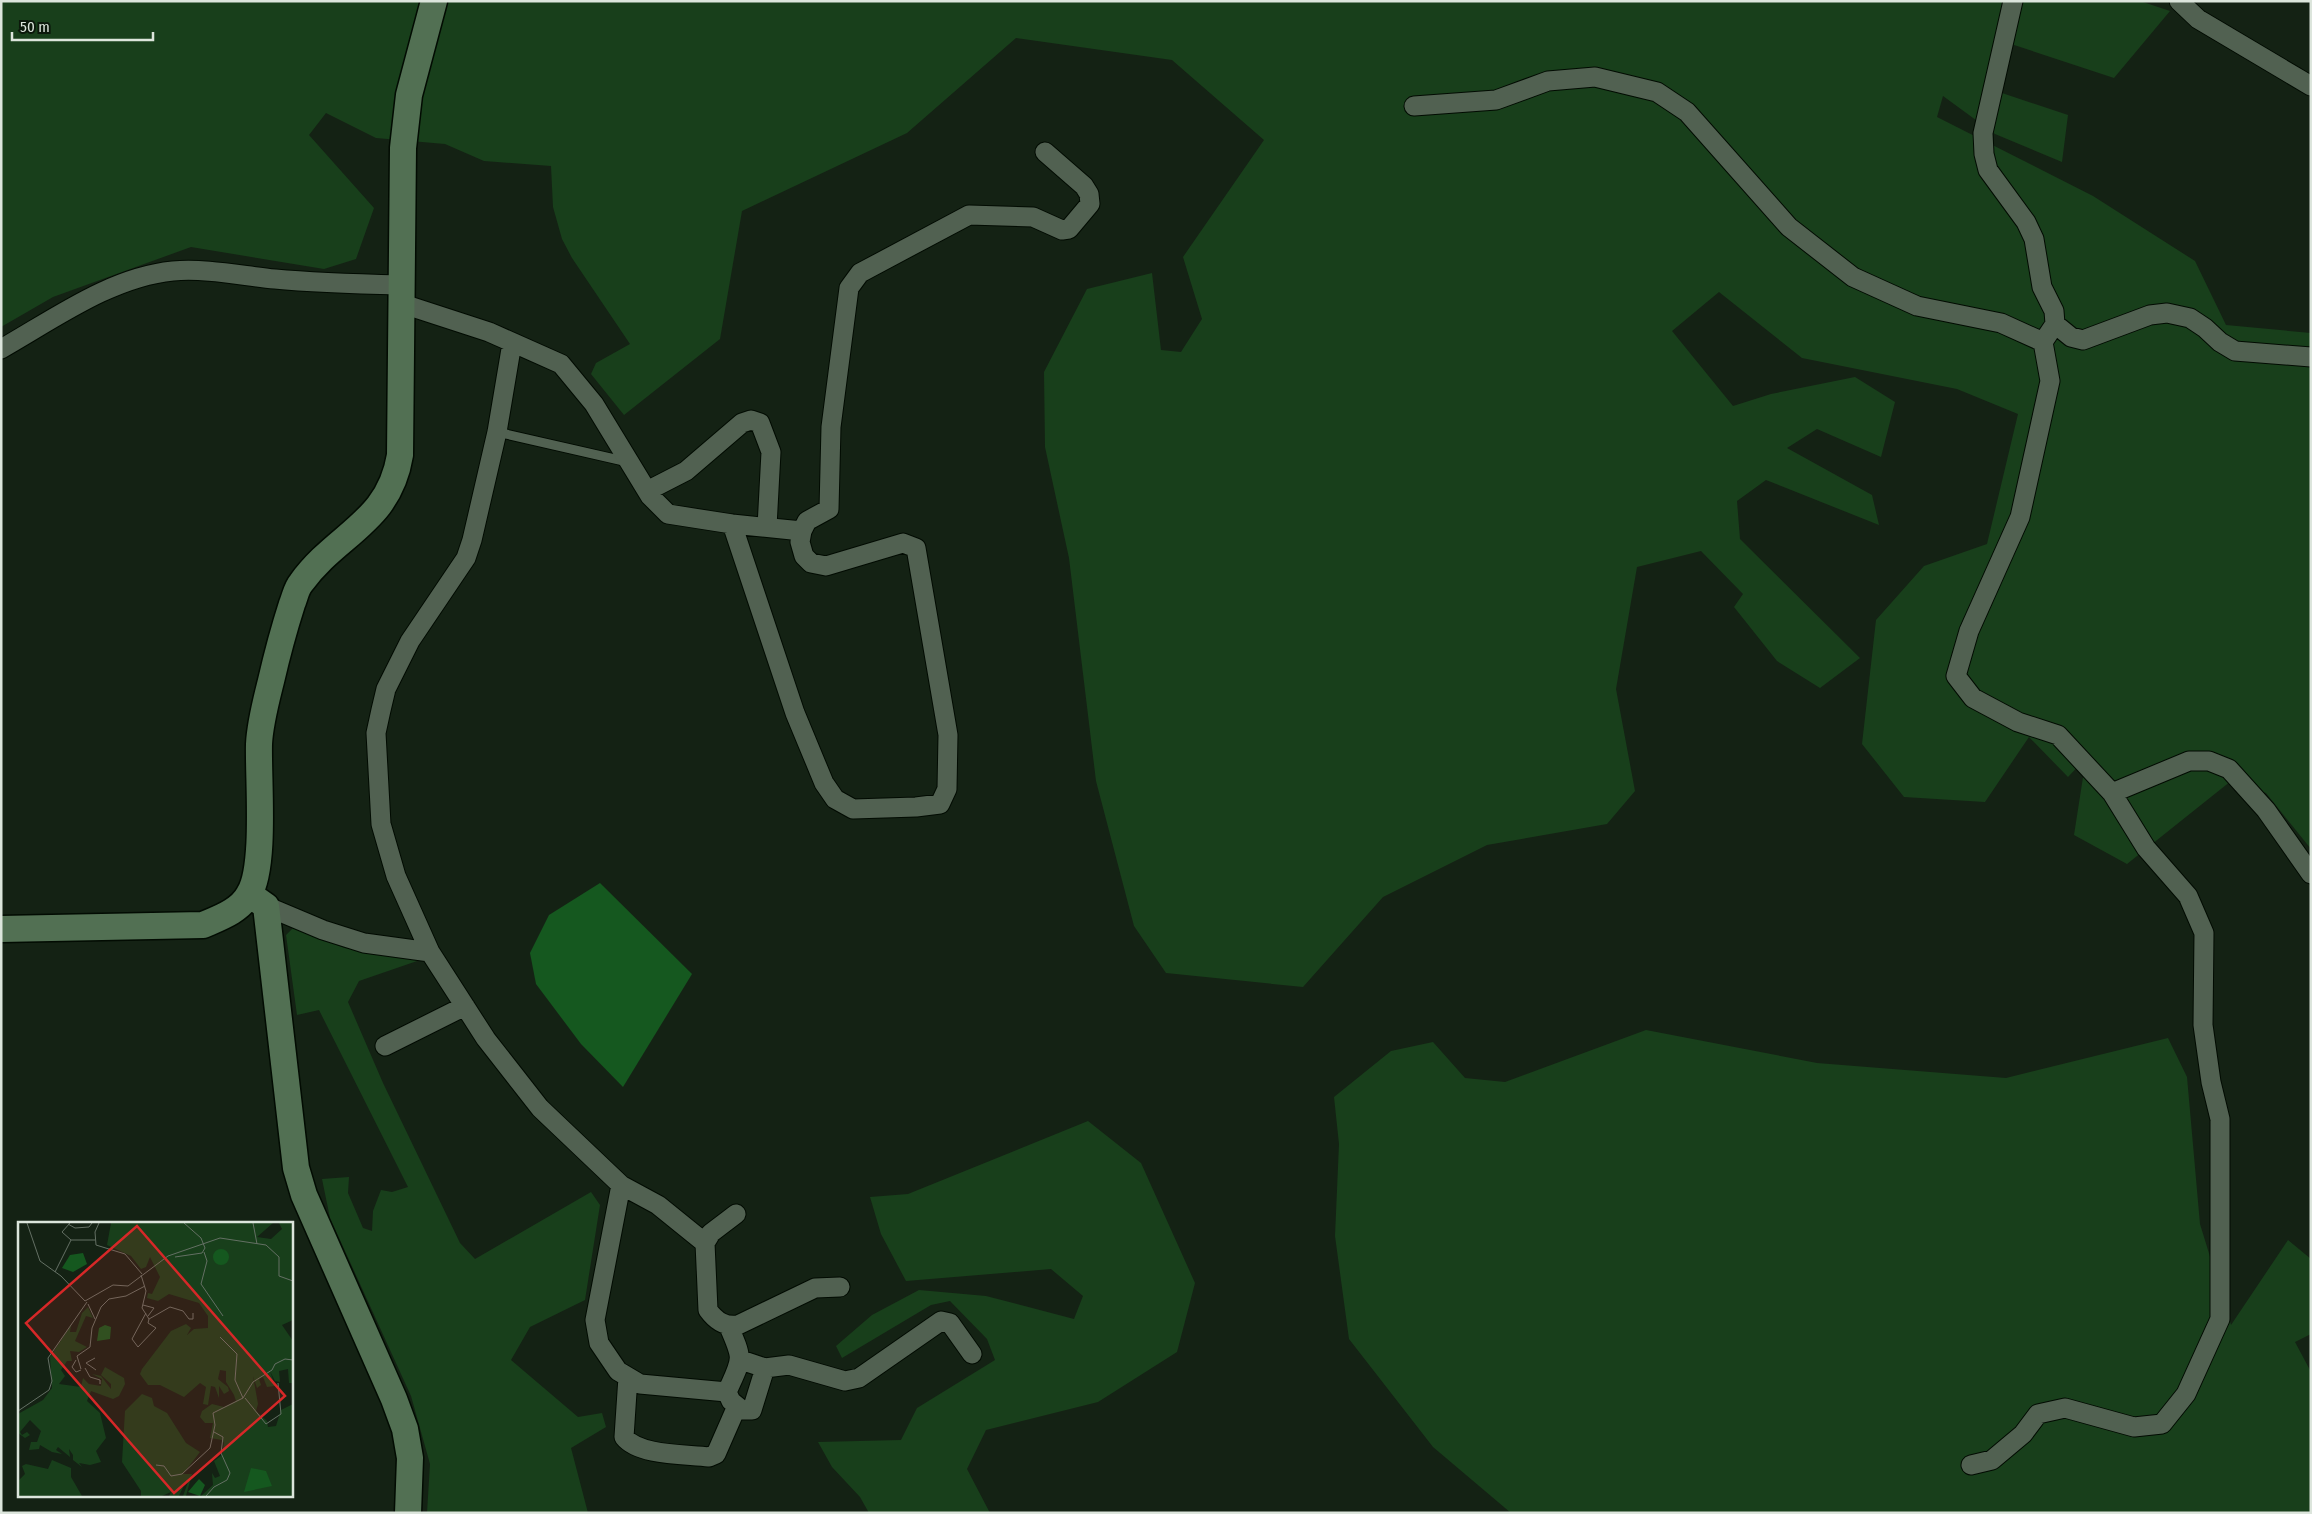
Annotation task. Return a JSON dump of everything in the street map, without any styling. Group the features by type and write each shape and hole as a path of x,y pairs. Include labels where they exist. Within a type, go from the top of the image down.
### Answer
{"street":[{"path":"408,1513 410,1458 405,1428 304,1195 296,1168 258,900 259,742 264,709 285,626 299,585 323,557 372,516 387,495 396,476 400,455 400,294 403,148 409,95 434,1"},
{"path":"1971,1465 1992,1460 2023,1434 2038,1414 2064,1408 2134,1427 2162,1424 2186,1394 2220,1319 2220,1119 2211,1082 2203,1025 2204,934 2188,896 2146,848 2112,794 2058,735 2018,722 1974,698 1956,676 1969,631 2020,517 2050,381 2043,342 2055,324 2054,311 2042,287 2034,239 2026,222 1988,170 1984,154 1983,132 2013,1"},
{"path":"2179,1 2198,19 2311,86"},
{"path":"1414,106 1496,100 1548,81 1596,77 1657,92 1687,112 1789,227 1853,277 1917,306 2001,323 2043,342"},
{"path":"732,524 795,713 824,783 835,799 853,809 916,807 940,804 948,789 948,734 916,548 903,543 826,566 811,563 804,556 800,542 802,531 807,521 829,509 831,427 849,288 860,273 969,215 1033,216 1062,230 1069,229 1090,204 1089,194 1084,186 1045,152"},
{"path":"1,349 92,297 134,280 173,271 211,272 400,294 561,364 594,404 647,491 668,514 732,524 802,531"},
{"path":"2055,324 2071,337 2083,340 2150,315 2167,313 2190,318 2206,328 2220,342 2235,351 2311,357"},
{"path":"512,343 497,432 472,540 466,558 410,641 386,689 376,734 381,824 396,876 430,952 486,1039 540,1108 621,1185 658,1206 705,1243"},
{"path":"647,491 686,471 742,422 751,420 760,423 772,452 767,527"},
{"path":"2112,794 2189,761 2209,761 2228,769 2266,810 2311,874"},
{"path":"1,930 203,925 258,900 323,930 364,943 430,952"},
{"path":"385,1046 465,1006"},
{"path":"621,1185 594,1320 599,1343 618,1372 640,1384 732,1399 742,1410 752,1410 765,1368"},
{"path":"628,1377 624,1437 630,1445 649,1450 709,1457 716,1454 741,1360 738,1348 728,1327 713,1318 708,1310 705,1243 711,1233 736,1214"},
{"path":"728,1327 738,1325 815,1288 840,1287"},
{"path":"741,1360 765,1368 789,1365 845,1381 859,1378 941,1321 950,1323 972,1354"}],"lane":[{"path":"497,432 629,462"}],"shaded area":[{"path":"1,1 2140,1 2170,11 2114,78 2008,43 2002,93 2068,115 2062,162 1995,134 1943,96 1937,117 2093,196 2195,261 2226,325 2311,333 2311,849 2266,793 2231,781 2127,864 2074,835 2086,758 2068,777 2029,737 1985,802 1904,797 1862,744 1876,620 1924,566 1987,544 2018,414 1957,389 1802,358 1719,292 1672,331 1733,406 1771,394 1855,377 1895,402 1881,457 1817,429 1787,448 1872,495 1879,525 1766,480 1737,501 1740,539 1860,658 1820,688 1777,661 1734,607 1743,594 1701,551 1637,567 1616,689 1635,791 1607,824 1487,845 1383,897 1303,987 1166,973 1134,926 1096,781 1069,558 1045,447 1044,372 1087,289 1152,273 1161,350 1181,352 1202,319 1183,257 1264,140 1172,60 1016,38 907,133 742,211 720,339 624,415 591,374 596,363 630,344 572,258 562,239 553,207 551,166 484,161 445,144 376,138 326,113 309,135 374,208 356,259 324,269 191,247 53,297 1,327"},
{"path":"600,883 692,974 623,1087 581,1044 536,984 530,953 549,915"},
{"path":"293,928 345,948 412,957 420,960 359,981 348,1002 383,1083 460,1243 475,1259 591,1192 600,1205 585,1300 530,1327 511,1360 578,1417 602,1413 606,1427 571,1448 588,1513 427,1513 430,1464 411,1396 330,1218 322,1179 349,1177 348,1193 363,1228 372,1231 373,1211 381,1190 392,1192 408,1187 319,1010 297,1015 286,935"},
{"path":"1646,1030 1817,1063 2006,1078 2168,1038 2187,1077 2200,1224 2231,1325 2288,1240 2311,1259 2311,1334 2295,1342 2311,1372 2311,1513 1511,1513 1433,1447 1349,1339 1335,1236 1339,1144 1334,1097 1391,1051 1433,1042 1465,1078 1505,1082"},
{"path":"1088,1121 1141,1163 1195,1283 1177,1352 1098,1402 986,1430 967,1469 990,1513 869,1513 860,1497 832,1467 818,1442 901,1440 917,1408 995,1360 987,1339 950,1301 931,1305 842,1358 836,1346 872,1315 919,1290 986,1296 1074,1319 1083,1296 1051,1269 906,1281 881,1234 870,1197 908,1194"}]}
